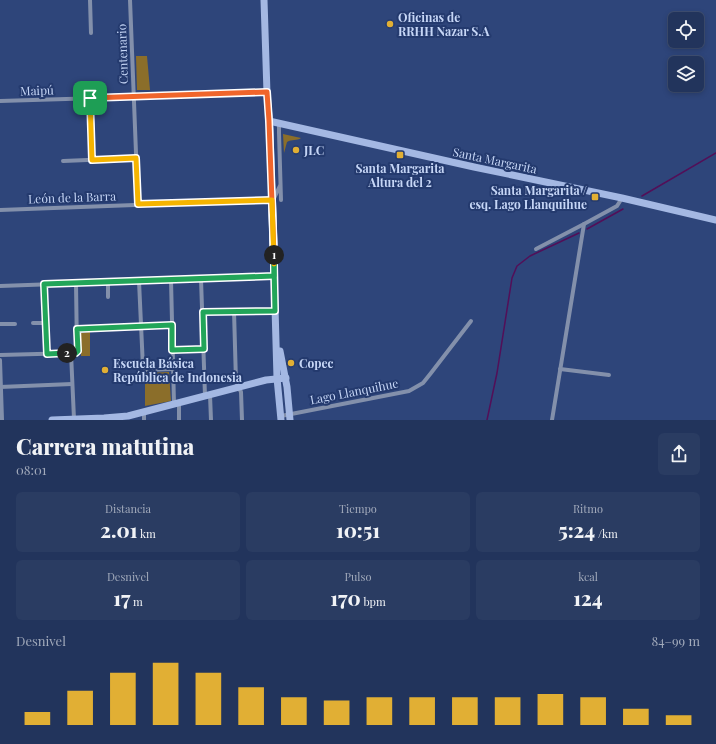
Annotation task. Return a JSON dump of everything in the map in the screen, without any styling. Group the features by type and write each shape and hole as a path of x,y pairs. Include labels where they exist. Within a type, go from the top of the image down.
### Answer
{"main road":[{"path":"264,0 277,378 281,418"},
{"name":"Santa Margarita","path":"269,121 716,220"},
{"path":"276,334 286,378 290,417"},
{"path":"52,420 115,418 128,416 266,380 286,378"}],"street":[{"path":"90,0 90,33"},
{"name":"Centenario","path":"130,0 138,204"},
{"name":"Maipú","path":"0,101 267,92"},
{"path":"90,98 92,160"},
{"path":"279,124 278,133 281,200"},
{"path":"63,161 136,158"},
{"path":"272,200 280,186"},
{"path":"536,249 617,206 622,198"},
{"name":"León de la Barra","path":"0,210 272,200"},
{"path":"552,420 584,224"},
{"path":"0,286 274,276"},
{"path":"202,279 204,349 211,420"},
{"path":"171,280 173,369 176,404 180,420"},
{"path":"139,281 143,368 145,370 173,369"},
{"path":"108,282 108,297"},
{"path":"0,355 77,352 76,283"},
{"path":"44,284 47,354"},
{"path":"234,311 236,382 241,392 242,420"},
{"path":"203,312 275,311"},
{"name":"Lago Llanquihue","path":"281,418 409,391 423,383 432,373 471,321"},
{"path":"33,323 46,323"},
{"path":"0,324 15,324"},
{"path":"77,329 172,325"},
{"path":"172,350 204,349"},
{"path":"72,353 74,419"},
{"path":"0,360 2,420"},
{"path":"560,369 609,376"},
{"path":"0,387 72,384"},
{"path":"144,412 144,420"}],"shaded area":[{"path":"136,56 147,56 150,90 137,90"},
{"path":"283,134 301,138 287,142 284,153"},
{"path":"90,332 90,356 81,356 81,333"},
{"path":"169,372 171,401 145,406 145,373"}],"waterway":[{"path":"642,196 716,153"},
{"path":"587,229 623,209"},
{"path":"487,420 497,373 512,278 517,266 530,256 579,233"}],"place":[{"name":"Oficinas de RRHH Nazar S.A","path":"390,24"},
{"name":"JLC","path":"296,150"},
{"name":"Santa Margarita Altura del 2","path":"400,155"},
{"name":"Santa Margarita / esq. Lago Llanquihue","path":"595,197"},
{"name":"Copec","path":"291,363"},
{"name":"Escuela Básica República de Indonesia","path":"105,370"}],"route":[{"path":"90,98 92,160 136,158 138,204 272,200 273,226 275,311 203,312 204,349 172,350 172,325 77,329 77,352 47,354 44,284 274,276 273,226 269,121 267,92 90,98"}]}
